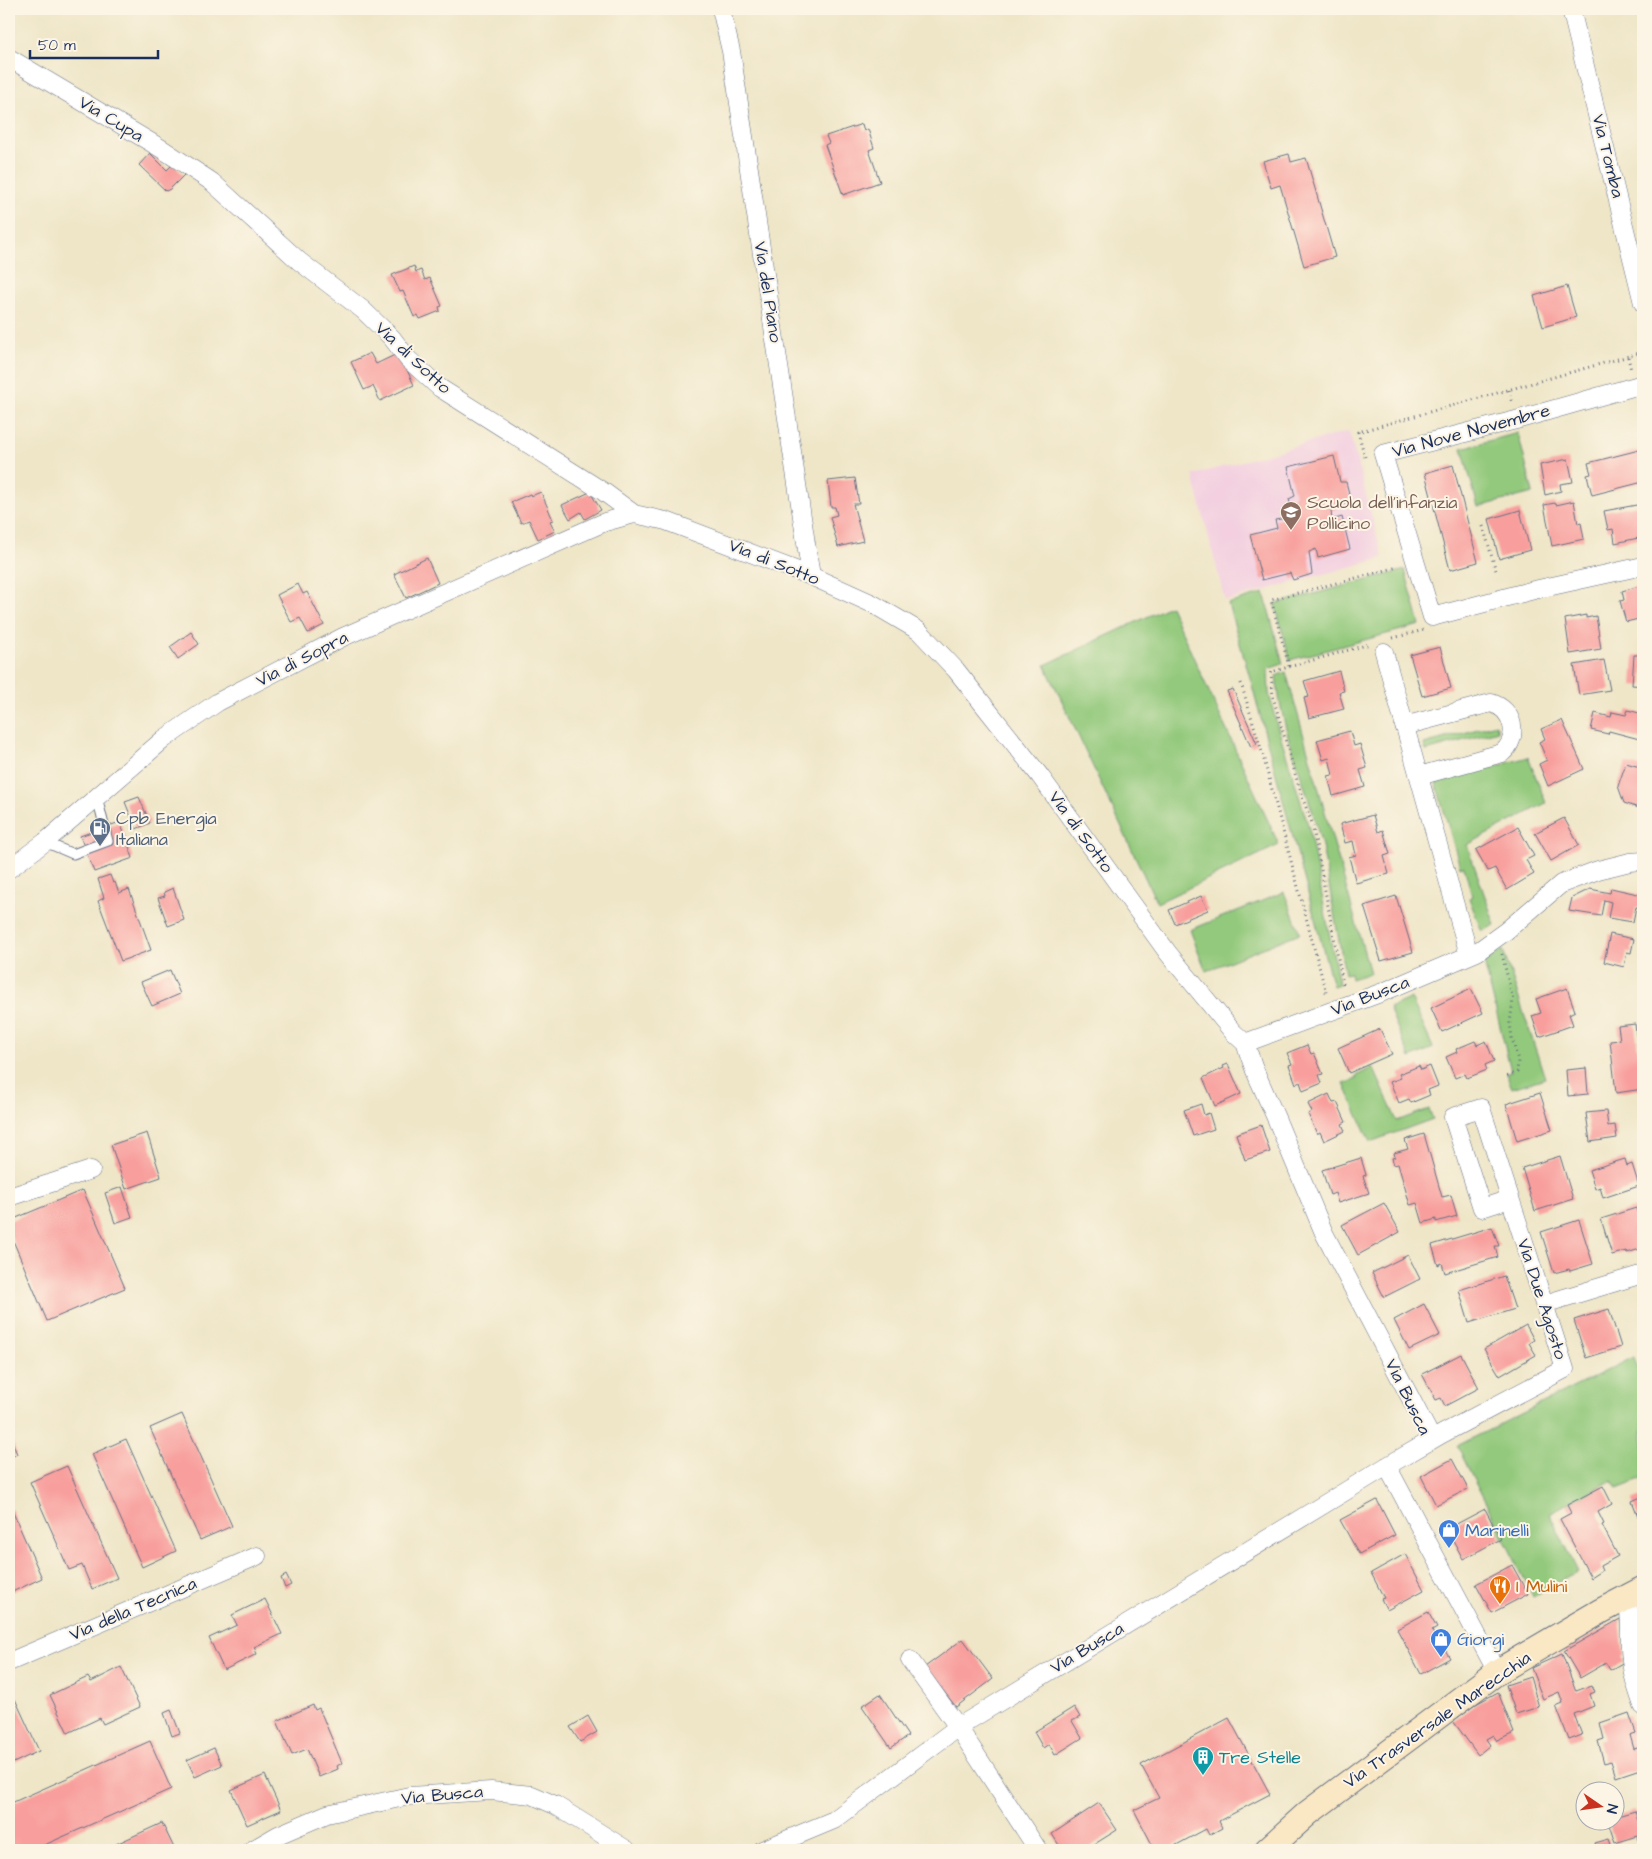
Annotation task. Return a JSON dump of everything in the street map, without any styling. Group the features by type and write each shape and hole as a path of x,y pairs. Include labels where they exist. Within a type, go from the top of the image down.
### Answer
{"main road":[{"name":"Via Trasversale Marecchia","path":"1267,1850 1308,1813 1498,1672 1635,1593"}],"street":[{"name":"Via del Piano","path":"721,9 731,51 811,576"},
{"name":"Via Tomba","path":"1572,9 1643,303"},
{"name":"Via Cupa","path":"9,58 162,149 212,182"},
{"name":"Via di Sotto","path":"212,182 299,261 363,310 392,338 408,359 440,388 604,492 634,514 666,521 811,576 873,604 919,631 956,670 1040,776 1168,953 1245,1044"},
{"name":"Via Nove Novembre","path":"1638,380 1516,420 1383,454 1432,617 1534,590 1643,566"},
{"name":"Via di Sopra","path":"9,869 45,842 164,739 218,702 361,629 604,522 634,514"},
{"path":"1381,645 1469,955"},
{"path":"1404,726 1492,703 1500,705 1513,725 1513,737 1509,748 1502,753 1419,776"},
{"name":"Via Busca","path":"762,1850 834,1820 958,1727 1432,1439 1324,1233 1245,1044 1383,992 1477,952 1506,931 1561,884 1598,870 1630,862 1643,861"},
{"name":"Via Due Agosto","path":"1432,1439 1565,1370 1481,1108 1453,1117 1482,1208 1510,1199"},
{"path":"9,1197 91,1170"},
{"path":"1544,1304 1643,1274"},
{"path":"1387,1466 1498,1672"},
{"name":"Via della Tecnica","path":"9,1662 257,1556"},
{"path":"1635,1593 1630,1610 1630,1659 1643,1706"},
{"path":"910,1660 958,1727 1038,1850"},
{"name":"Via Busca","path":"252,1850 278,1835 327,1814 409,1796 491,1791 532,1795 555,1805 627,1850"}],"lane":[{"path":"45,842 73,854 108,841 97,797"}],"path":[{"path":"1628,357 1638,380"},
{"path":"1509,390 1513,408"},
{"path":"1483,526 1496,571"},
{"path":"1289,666 1271,600 1398,566"},
{"path":"1344,984 1312,823 1301,794 1273,697 1270,672 1381,645 1424,630"},
{"path":"1241,683 1262,752 1332,1010"},
{"path":"1501,946 1513,1000 1510,1023 1518,1061 1517,1072 1505,1077"}],"shaded area":[{"name":"Scuola dell'infanzia Pollicino","path":"1349,431 1383,558 1225,601 1193,475"}],"green space":[{"path":"1518,433 1533,493 1478,507 1462,448"},
{"path":"1405,570 1420,625 1290,660 1275,604"},
{"path":"1264,593 1283,664 1268,669 1269,693 1309,828 1339,984 1333,986 1249,674 1228,604"},
{"path":"1170,606 1279,845 1157,903 1045,665"},
{"path":"1286,672 1370,973 1351,979 1350,973 1345,974 1322,846 1286,729 1280,703 1276,676"},
{"path":"1496,724 1498,731 1426,751 1424,744"},
{"path":"1528,757 1546,803 1467,845 1495,925 1483,931 1469,898 1472,896 1464,866 1460,867 1436,783"},
{"path":"1284,892 1300,933 1206,971 1190,930"},
{"path":"1503,950 1545,1078 1512,1088 1506,1074 1511,1071 1484,962"},
{"path":"1411,998 1433,1048 1410,1058 1389,1008"},
{"path":"1373,1067 1397,1121 1429,1109 1433,1119 1370,1142 1344,1084 1357,1079 1356,1076"},
{"path":"1634,1357 1643,1387 1643,1479 1617,1489 1613,1480 1549,1513 1578,1572 1533,1596 1457,1446"}],"building":[{"path":"862,124 864,131 868,129 874,148 869,150 880,182 843,195 825,145 829,143 826,136"},
{"path":"150,153 167,170 173,164 184,175 166,191 139,165"},
{"path":"1289,154 1291,162 1306,158 1335,257 1304,266 1280,185 1271,188 1263,161"},
{"path":"414,266 416,272 421,270 425,280 430,278 442,306 439,307 440,311 420,319 418,315 414,317 403,291 400,292 392,275"},
{"path":"1567,286 1576,317 1543,327 1534,296"},
{"path":"370,353 376,364 399,353 414,385 380,401 373,386 364,390 351,362"},
{"path":"1643,449 1643,482 1592,495 1587,475 1591,474 1588,463"},
{"path":"1334,456 1340,482 1346,482 1351,501 1331,511 1332,520 1342,517 1350,549 1318,558 1316,549 1309,552 1312,574 1293,580 1290,573 1262,580 1250,535 1277,528 1275,520 1293,517 1289,499 1295,496 1288,467"},
{"path":"1568,459 1573,482 1560,484 1561,491 1545,495 1540,465"},
{"path":"1453,465 1478,562 1450,570 1425,473"},
{"path":"855,478 859,504 853,504 863,541 838,547 830,517 837,515 835,507 831,507 828,481"},
{"path":"541,492 553,520 550,521 555,531 538,539 529,520 521,523 511,502 530,494 531,496"},
{"path":"590,492 601,510 585,519 581,512 570,519 562,505"},
{"path":"1574,501 1578,524 1581,523 1584,539 1552,546 1544,505 1555,503 1556,505"},
{"path":"1642,504 1643,537 1615,543 1613,529 1608,530 1604,511"},
{"path":"1520,510 1530,550 1499,559 1489,519"},
{"path":"427,558 438,583 406,598 394,574"},
{"path":"298,584 303,594 307,592 324,625 308,633 300,618 291,622 277,595"},
{"path":"1643,585 1643,618 1626,622 1620,601 1624,600 1622,591"},
{"path":"1586,615 1586,618 1596,616 1601,649 1570,654 1565,619"},
{"path":"191,632 199,644 178,659 170,647"},
{"path":"1440,647 1451,688 1422,696 1410,655"},
{"path":"1634,655 1643,655 1643,686 1632,685"},
{"path":"1604,660 1610,690 1579,695 1574,665"},
{"path":"1339,671 1344,691 1339,692 1344,709 1309,718 1304,698 1309,697 1304,681"},
{"path":"1233,689 1257,744 1251,747 1227,691"},
{"path":"1628,710 1643,714 1643,740 1609,731 1608,734 1591,730 1595,713 1611,717 1612,712 1626,715"},
{"path":"1562,720 1584,769 1548,786 1539,764 1547,760 1539,742 1545,739 1541,729"},
{"path":"1350,731 1354,746 1360,744 1367,768 1360,770 1365,787 1333,796 1328,776 1333,775 1329,758 1323,760 1317,740"},
{"path":"1626,763 1643,768 1643,805 1639,808 1624,803 1618,786"},
{"path":"139,797 150,823 136,829 125,802"},
{"path":"1373,815 1378,832 1383,830 1390,854 1384,856 1389,874 1356,883 1349,857 1356,855 1353,841 1345,843 1340,824"},
{"path":"1564,818 1579,845 1551,861 1535,833"},
{"path":"120,822 133,858 94,872 80,836"},
{"path":"1518,827 1534,856 1526,860 1534,874 1507,890 1495,868 1488,871 1476,850"},
{"path":"110,875 119,893 129,889 151,950 121,961 98,901 104,898 98,879"},
{"path":"173,888 184,920 168,926 158,898 165,896 164,892"},
{"path":"1611,888 1642,895 1640,908 1636,907 1633,922 1608,918 1611,902 1604,900 1601,916 1569,911 1572,898 1590,889 1610,893"},
{"path":"1201,896 1208,910 1175,924 1169,910"},
{"path":"1396,896 1413,952 1381,961 1364,906"},
{"path":"1610,934 1634,939 1631,953 1627,952 1624,967 1604,962"},
{"path":"170,970 180,994 152,1006 141,982"},
{"path":"1567,988 1575,1011 1569,1014 1573,1025 1539,1037 1532,1016 1541,1013 1536,999"},
{"path":"1471,989 1483,1013 1442,1032 1431,1008"},
{"path":"1635,1024 1640,1068 1643,1068 1643,1089 1616,1093 1610,1041 1620,1040 1618,1026"},
{"path":"1380,1029 1392,1054 1349,1073 1338,1048"},
{"path":"1475,1041 1477,1045 1486,1041 1494,1061 1485,1065 1487,1070 1467,1078 1465,1074 1455,1078 1446,1057 1457,1052 1456,1049"},
{"path":"1307,1045 1311,1054 1314,1053 1323,1074 1319,1075 1322,1083 1303,1091 1300,1082 1296,1084 1289,1065 1292,1064 1287,1053"},
{"path":"1228,1064 1241,1094 1215,1106 1203,1078 1224,1068 1223,1066"},
{"path":"1419,1066 1421,1070 1430,1066 1438,1086 1428,1090 1430,1095 1411,1103 1409,1099 1399,1103 1390,1082 1401,1078 1399,1074"},
{"path":"1586,1068 1588,1094 1568,1096 1566,1070"},
{"path":"1540,1093 1552,1130 1517,1141 1506,1104"},
{"path":"1329,1094 1333,1103 1337,1102 1346,1122 1342,1124 1345,1131 1324,1141 1320,1132 1317,1134 1308,1114 1312,1112 1308,1104"},
{"path":"1201,1104 1204,1115 1209,1113 1214,1129 1193,1136 1184,1110"},
{"path":"1606,1111 1608,1126 1615,1125 1617,1138 1590,1142 1586,1113"},
{"path":"1261,1125 1270,1152 1245,1160 1236,1134"},
{"path":"147,1133 161,1177 126,1189 111,1145"},
{"path":"1424,1134 1442,1197 1451,1195 1457,1216 1436,1222 1436,1219 1423,1223 1417,1203 1410,1205 1398,1164 1394,1165 1392,1158 1395,1157 1394,1153 1408,1149 1405,1140"},
{"path":"1560,1156 1573,1199 1535,1211 1522,1168"},
{"path":"1361,1158 1366,1175 1363,1176 1369,1193 1338,1203 1335,1193 1330,1195 1322,1170"},
{"path":"1625,1159 1627,1166 1632,1164 1639,1186 1603,1198 1600,1187 1595,1189 1589,1170"},
{"path":"122,1187 132,1217 115,1223 105,1193"},
{"path":"83,1190 125,1288 47,1321 9,1231 9,1221"},
{"path":"1384,1203 1400,1232 1358,1255 1342,1225"},
{"path":"1636,1208 1643,1229 1643,1248 1612,1255 1601,1219"},
{"path":"1579,1220 1593,1264 1570,1271 1569,1269 1554,1273 1541,1232"},
{"path":"1492,1227 1499,1246 1495,1246 1498,1257 1445,1273 1442,1263 1438,1265 1432,1245"},
{"path":"1408,1255 1420,1279 1384,1297 1372,1273"},
{"path":"1504,1276 1515,1309 1469,1323 1459,1290"},
{"path":"1424,1304 1440,1335 1409,1350 1394,1320"},
{"path":"1609,1309 1621,1347 1586,1358 1574,1320"},
{"path":"1526,1325 1534,1340 1529,1343 1536,1355 1500,1376 1484,1349"},
{"path":"1461,1354 1479,1388 1445,1406 1441,1398 1436,1400 1422,1374"},
{"path":"182,1414 232,1526 200,1540 150,1428"},
{"path":"9,1434 17,1454 9,1458"},
{"path":"126,1439 176,1551 142,1567 92,1454"},
{"path":"1452,1459 1468,1489 1436,1505 1421,1476"},
{"path":"67,1466 117,1578 92,1589 82,1565 69,1570 30,1482"},
{"path":"1603,1486 1612,1504 1598,1512 1604,1524 1602,1525 1618,1556 1600,1566 1602,1571 1591,1578 1560,1519 1571,1513 1567,1505"},
{"path":"1643,1496 1643,1529 1632,1501"},
{"path":"1377,1500 1395,1535 1359,1554 1340,1520"},
{"path":"11,1508 42,1578 12,1592 9,1585 9,1509"},
{"path":"1485,1509 1501,1539 1463,1559 1447,1529"},
{"path":"1405,1554 1424,1590 1387,1610 1381,1599 1384,1598 1371,1573"},
{"path":"1512,1565 1528,1594 1492,1613 1476,1584"},
{"path":"286,1575 291,1585 285,1588 281,1578"},
{"path":"265,1599 282,1634 254,1647 257,1654 224,1670 209,1638 237,1625 232,1615"},
{"path":"1428,1612 1437,1628 1432,1631 1450,1658 1421,1674 1397,1629"},
{"path":"1620,1619 1624,1655 1621,1657 1624,1662 1610,1670 1606,1663 1580,1678 1564,1651"},
{"path":"963,1639 993,1679 956,1707 925,1667"},
{"path":"1562,1654 1576,1691 1592,1685 1595,1692 1590,1694 1594,1706 1574,1714 1582,1735 1569,1740 1556,1706 1563,1703 1559,1692 1543,1699 1531,1668"},
{"path":"121,1667 140,1707 103,1724 100,1718 68,1733 50,1695 88,1677 91,1682"},
{"path":"1530,1677 1539,1707 1516,1714 1506,1685"},
{"path":"1498,1692 1514,1733 1497,1741 1493,1735 1486,1739 1490,1745 1478,1755 1453,1721 1476,1704"},
{"path":"880,1694 908,1736 891,1748 862,1706"},
{"path":"15,1699 39,1751 9,1765 9,1701"},
{"path":"313,1705 315,1710 319,1708 342,1763 337,1766 338,1769 319,1777 307,1749 292,1755 277,1721"},
{"path":"1074,1707 1080,1717 1072,1721 1082,1738 1055,1755 1049,1744 1043,1748 1034,1732"},
{"path":"171,1710 180,1733 172,1736 164,1713"},
{"path":"1629,1713 1636,1733 1630,1735 1634,1749 1641,1747 1643,1768 1616,1777 1611,1761 1604,1763 1598,1741 1604,1739 1600,1723"},
{"path":"588,1716 597,1732 580,1742 570,1727"},
{"name":"Tre Stelle","path":"1229,1718 1270,1794 1219,1821 1222,1828 1209,1835 1206,1829 1167,1850 1155,1850 1134,1810 1159,1798 1141,1765"},
{"path":"150,1741 171,1789 33,1850 9,1850 9,1804"},
{"path":"214,1748 222,1765 195,1777 187,1760"},
{"path":"265,1775 281,1810 247,1825 231,1790"},
{"path":"1099,1803 1117,1830 1085,1850 1062,1850 1052,1834"},
{"path":"1635,1811 1638,1821 1643,1820 1643,1840 1639,1842 1638,1836 1615,1843 1611,1832 1624,1832 1624,1814"},
{"path":"162,1823 175,1850 103,1850"},
{"path":"1608,1839 1612,1850 1596,1850 1594,1843"}],"place":[{"name":"Scuola dell'infanzia Pollicino","path":"1291,531"},
{"name":"Cpb Energia Italiana","path":"100,847"},
{"name":"Marinelli","path":"1449,1549"},
{"name":"I Mulini","path":"1500,1605"},
{"name":"Giorgi","path":"1441,1658"},
{"name":"Tre Stelle","path":"1203,1776"}]}
